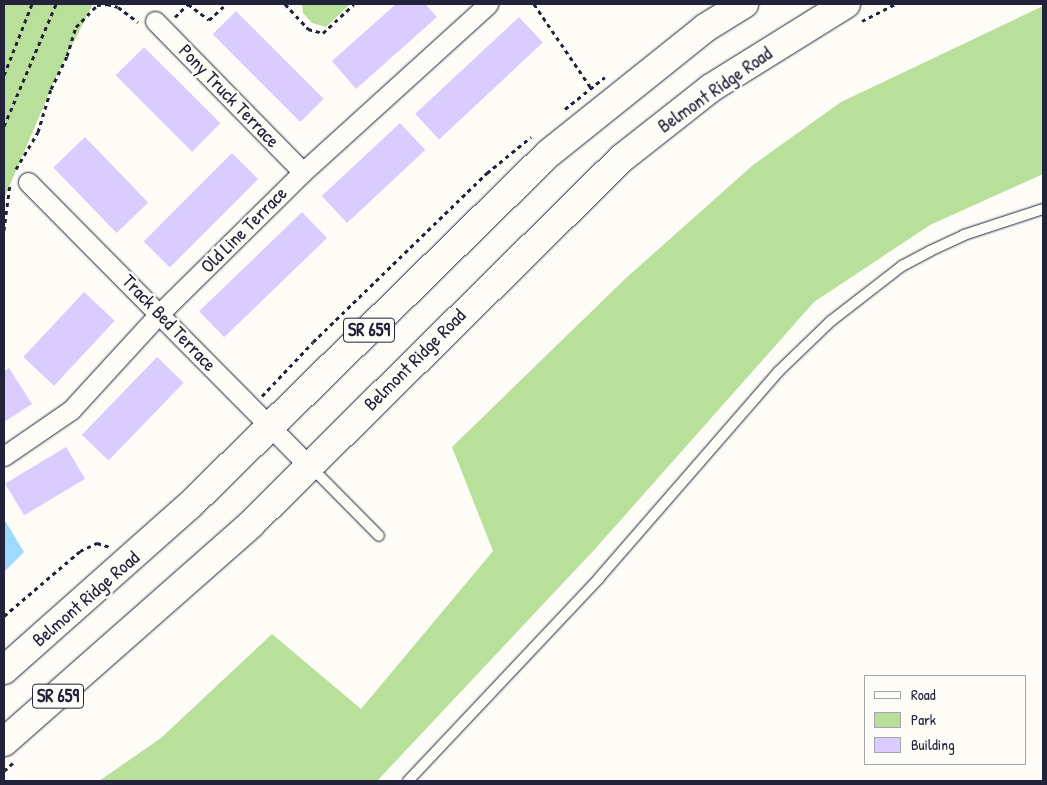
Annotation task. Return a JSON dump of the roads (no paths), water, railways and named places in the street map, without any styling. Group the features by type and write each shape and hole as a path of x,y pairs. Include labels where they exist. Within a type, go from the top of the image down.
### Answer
{"main road":[{"name":"Belmont Ridge Road","path":"4,670 123,567 548,154 628,87 732,7"},
{"name":"Belmont Ridge Road","path":"10,752 309,466 622,158 711,88 852,13"}],"street":[{"name":"Old Line Terrace","path":"4,456 71,410 160,313 302,172 488,4"},
{"name":"Pony Truck Terrace","path":"155,21 302,172"},
{"name":"Track Bed Terrace","path":"17,178 160,313 309,466"}],"lane":[{"path":"408,781 599,578 778,372 831,321 902,266 930,250 964,234 1043,209"},
{"path":"309,466 379,536"}],"water":[{"path":"4,519 24,552 4,572"}]}
